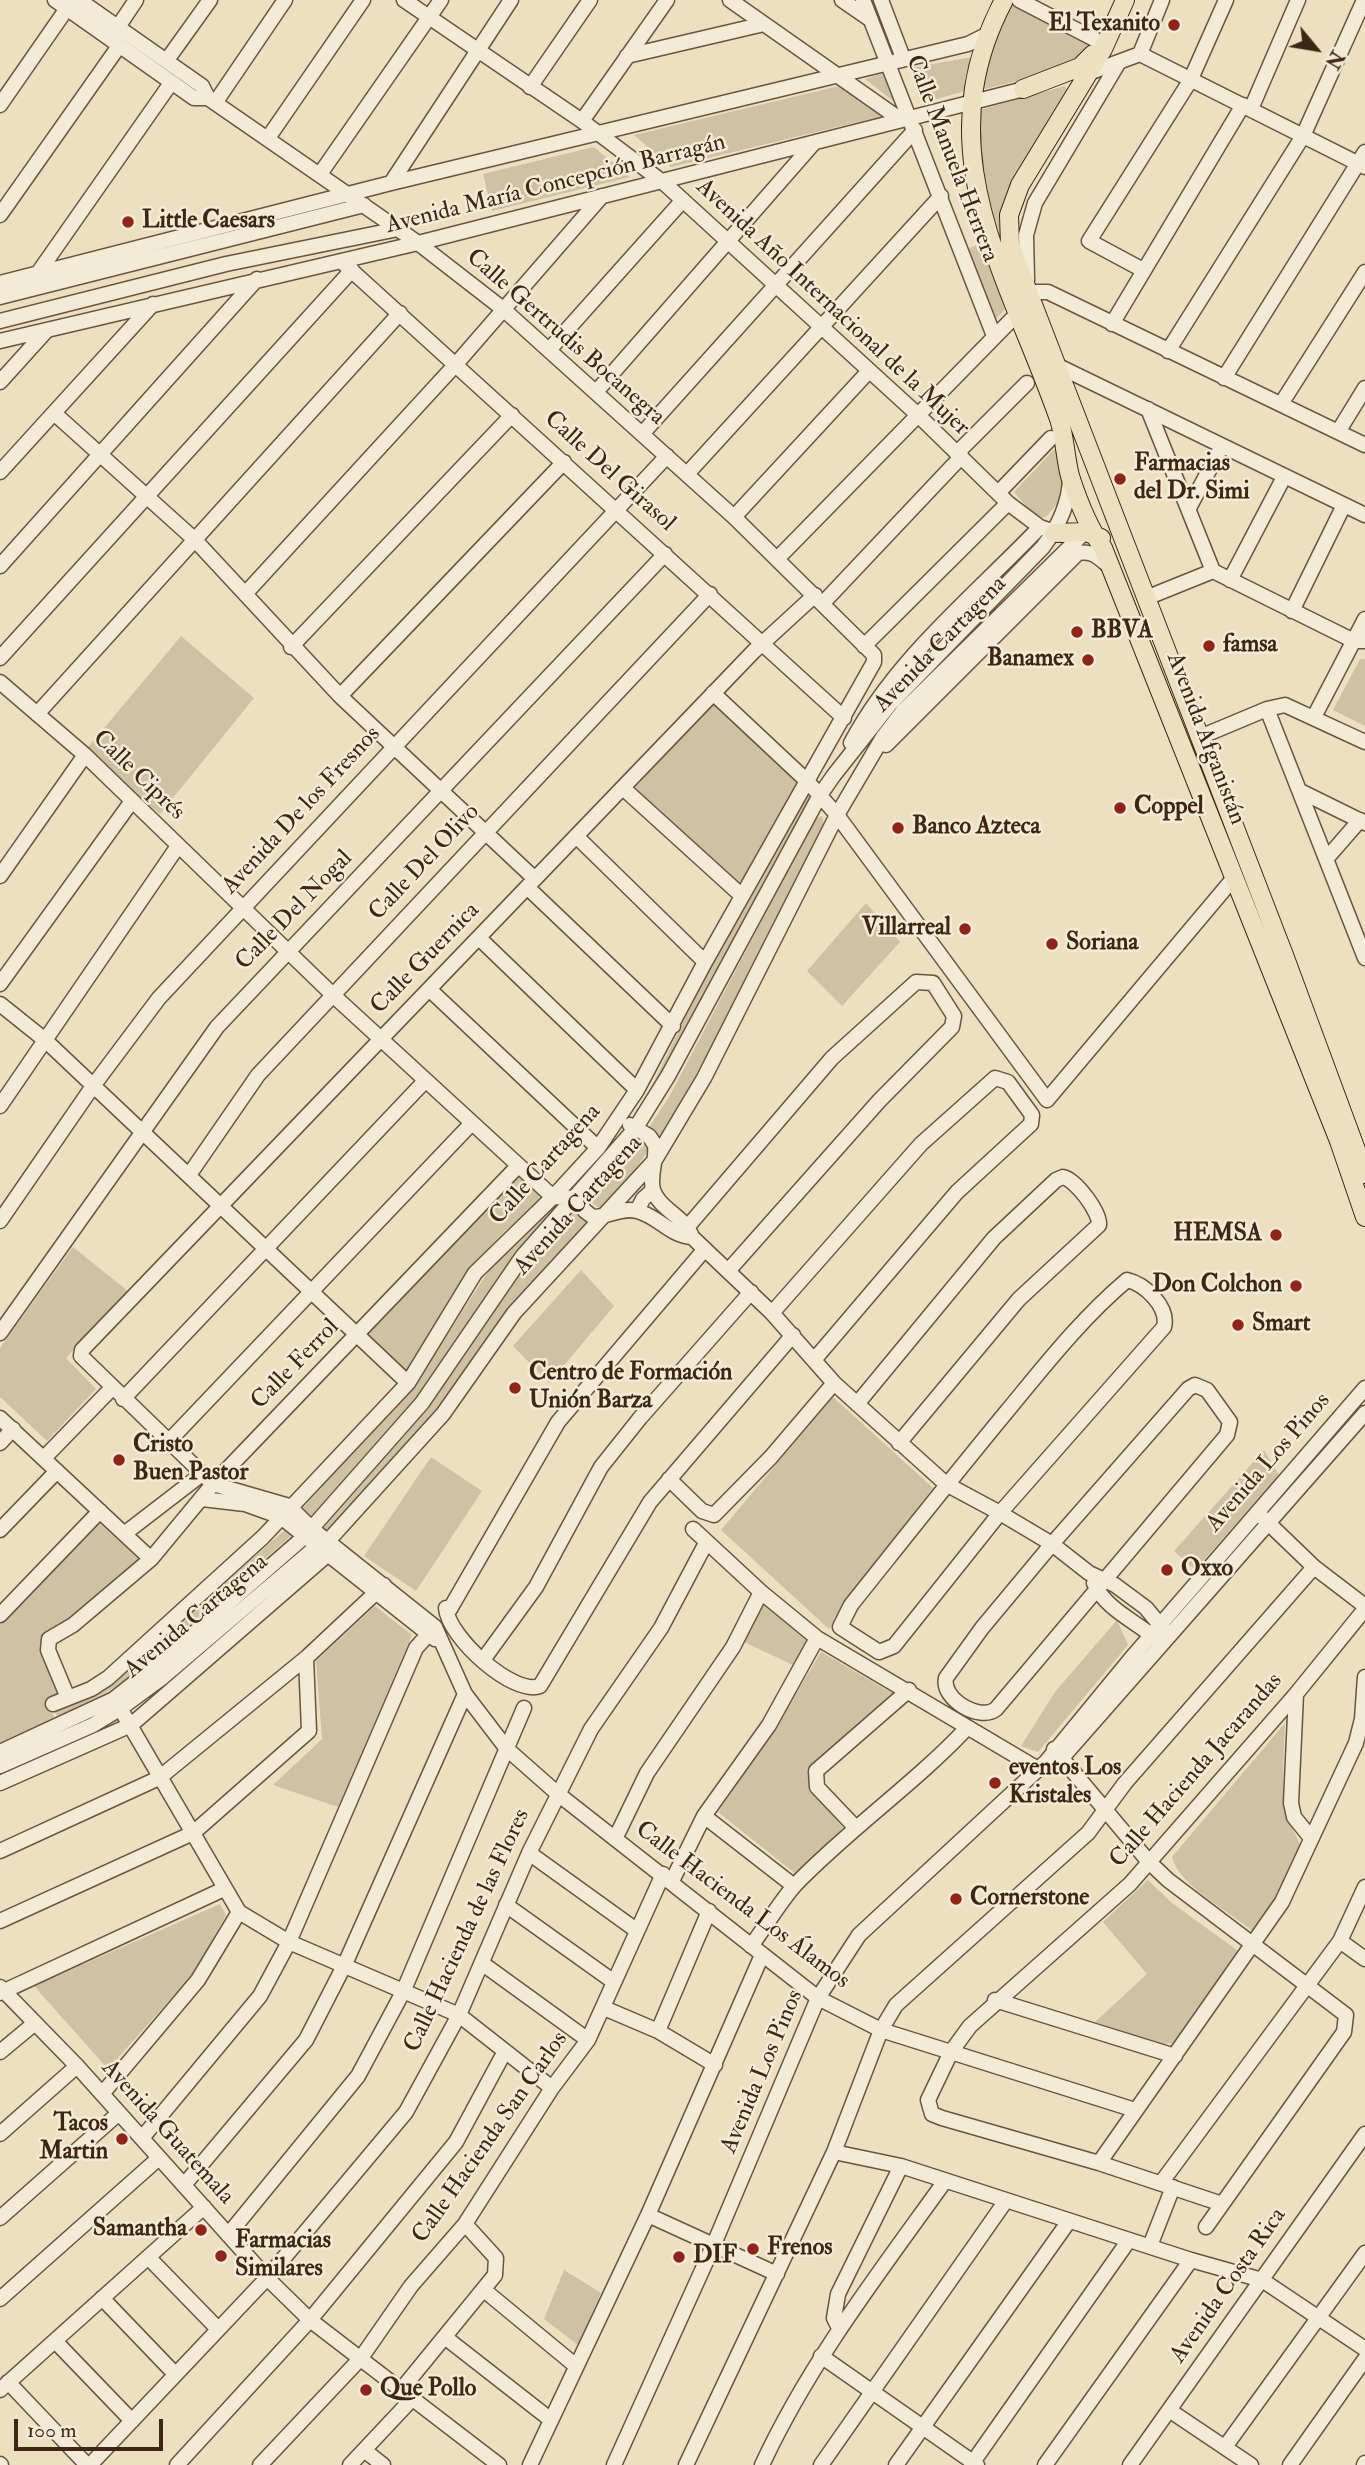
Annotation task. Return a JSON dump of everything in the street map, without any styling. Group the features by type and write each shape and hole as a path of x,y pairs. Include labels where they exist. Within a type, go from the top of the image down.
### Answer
{"main road":[{"path":"1004,0 986,35 977,65 971,102 969,145 975,190 1020,281"},
{"path":"1023,89 1080,67 1100,42 1124,0"},
{"path":"1020,281 1010,244 1009,215 1020,185 1089,73 1124,0"},
{"name":"Avenida Afganistán","path":"1020,281 1019,312 1060,422 1070,475 1090,536 1111,567 1233,879 1352,1139 1365,1217"},
{"name":"Avenida Afganistán","path":"1020,281 1056,365 1200,737 1365,1174"},
{"path":"1090,536 1099,515 1102,487"},
{"path":"1047,530 1090,536 1119,551 1146,598"},
{"path":"1160,690 1168,695 1183,729 1200,737"}],"street":[{"name":"Calle Gertrudis Bocanegra","path":"79,0 167,60 202,86 212,100 418,243 503,309 778,558 864,646"},
{"path":"118,27 136,0"},
{"path":"167,60 209,0"},
{"path":"212,100 285,0"},
{"path":"268,138 363,0"},
{"name":"Avenida Año Internacional de la Mujer","path":"404,0 582,121 664,183 918,415 1003,498 1047,530"},
{"path":"320,174 441,0"},
{"path":"391,183 511,0"},
{"path":"530,87 590,0"},
{"path":"582,121 667,0"},
{"path":"642,433 775,285 909,123 730,0"},
{"path":"842,0 871,20"},
{"name":"Calle Manuela Herrera","path":"863,0 871,20 897,61"},
{"name":"Calle Manuela Herrera","path":"881,0 909,123 941,195 994,336"},
{"path":"1018,0 1100,42"},
{"path":"1162,0 1140,54 1190,81 1363,161 1224,378"},
{"path":"1143,270 1089,241 1190,81 1226,0"},
{"path":"1112,324 1143,270 1247,107 1298,0"},
{"path":"1168,351 1303,135 1364,0"},
{"name":"Calle Gertrudis Bocanegra","path":"61,3 194,98 212,100"},
{"path":"0,105 61,3"},
{"path":"627,56 764,24"},
{"name":"Avenida María Concepción Barragán","path":"0,283 597,132 968,44 986,35"},
{"path":"0,215 118,46"},
{"name":"Avenida María Concepción Barragán","path":"0,341 257,279 347,265 418,243 814,143 909,123 971,102 1089,73 1140,54"},
{"path":"1119,62 1035,203 1026,235 1020,281 1365,445"},
{"path":"38,273 171,83"},
{"path":"596,392 814,143"},
{"path":"687,474 941,195"},
{"path":"245,594 457,363 602,197"},
{"path":"549,350 682,201"},
{"name":"Avenida María Concepción Barragán","path":"0,297 364,205"},
{"name":"Avenida María Concepción Barragán","path":"0,321 226,264 398,229"},
{"path":"0,658 147,496 347,265"},
{"name":"Calle Del Girasol","path":"347,265 844,718"},
{"path":"1281,404 1365,272"},
{"path":"0,566 257,279"},
{"path":"0,472 153,304"},
{"path":"778,558 1019,312"},
{"path":"37,714 400,313"},
{"path":"0,382 48,329"},
{"path":"1056,365 1365,515"},
{"path":"734,517 869,371"},
{"name":"Calle Guernica","path":"111,1388 83,1362 82,1350 762,643 819,599 960,458 961,449 1027,383"},
{"path":"1338,432 1365,388"},
{"path":"1148,409 1213,571 1359,641"},
{"path":"54,413 194,539 291,647 392,747 484,832 673,1026"},
{"path":"291,647 512,415"},
{"path":"864,646 1003,498 1051,438"},
{"path":"1189,508 1222,446"},
{"name":"Avenida De los Fresnos","path":"0,1221 93,1086 159,998 667,456"},
{"path":"340,696 564,462"},
{"path":"1047,530 1069,492 1070,475"},
{"path":"1230,580 1284,477"},
{"path":"1292,611 1344,505"},
{"name":"Avenida Cartagena","path":"0,1766 93,1725 307,1533 422,1403 522,1257 635,1129 668,1076 833,776 891,703 1047,530"},
{"name":"Avenida Cartagena","path":"0,1752 117,1704 163,1677 324,1547 443,1414 514,1313 655,1160 704,1078 837,815 903,710 1090,536"},
{"path":"868,763 1078,553 1087,551 1095,554 1111,567"},
{"name":"Calle Del Nogal","path":"0,1333 140,1131 217,1027 665,554"},
{"path":"1146,598 1213,571"},
{"name":"Calle Del Olivo","path":"189,1175 258,1075 710,594"},
{"path":"1314,717 1359,641 1365,619"},
{"name":"Calle Cartagena","path":"52,1704 91,1689 129,1661 285,1512 408,1383 475,1273 554,1197 598,1148 637,1090 705,962 874,662 874,655 864,646"},
{"name":"Calle Ciprés","path":"2,688 85,755 334,996 554,1197"},
{"path":"713,694 808,782 825,814 830,830"},
{"path":"1200,737 1267,709 1292,706 1365,742"},
{"path":"1267,709 1365,958"},
{"path":"0,876 85,755"},
{"path":"833,776 839,786 856,784"},
{"path":"623,788 742,897"},
{"path":"1300,791 1362,821 1327,858"},
{"path":"0,984 132,801"},
{"path":"817,801 837,815 1047,1100 1233,879"},
{"path":"576,836 705,962"},
{"path":"0,1106 178,846"},
{"path":"1354,928 1365,915"},
{"path":"479,938 637,1090"},
{"path":"687,1233 832,1058 916,982 933,983 954,1016 952,1027 878,1101 728,1270"},
{"path":"429,989 598,1148"},
{"path":"0,1004 46,1040 408,1383"},
{"path":"772,1313 921,1143 995,1078 1008,1082 1032,1115 1031,1124 957,1192 814,1360"},
{"path":"123,1399 425,1081"},
{"path":"621,1117 653,1140 653,1190 659,1201 687,1233 772,1313 834,1383 946,1484 1052,1544 1089,1573 1126,1618 1160,1635"},
{"path":"168,1442 471,1124"},
{"name":"Calle Ferrol","path":"68,1698 48,1650 49,1639 74,1625 151,1559 202,1499 207,1479 356,1335 518,1166"},
{"path":"858,1404 994,1238 1056,1180 1063,1177 1073,1182 1098,1218 1098,1225 1019,1299 899,1443"},
{"path":"637,1211 643,1199 653,1190"},
{"path":"554,1197 576,1198 593,1217 637,1211 687,1233"},
{"path":"705,1249 558,1422 450,1609 446,1608 447,1617 462,1643 522,1686 531,1688 544,1682 650,1502 793,1335"},
{"path":"1127,1280 1148,1289 1164,1318 1164,1327 1000,1513 894,1646 879,1652 840,1627 851,1605 946,1484 1063,1342 1097,1306 1127,1280"},
{"path":"483,1660 536,1587 601,1468 640,1418 751,1292"},
{"path":"670,1479 702,1511 714,1514 771,1457 834,1383"},
{"path":"1195,1385 1207,1390 1230,1422 1231,1431 990,1714 981,1714 949,1696 945,1685 946,1678 982,1628 1052,1544 1188,1389 1195,1385"},
{"path":"44,1458 111,1388 207,1479 285,1512 324,1547 380,1588 434,1634 416,1648 289,1942 260,1996 142,2138"},
{"name":"Avenida Los Pinos","path":"1058,1753 1133,1655 1160,1635 1181,1599 1365,1388"},
{"name":"Avenida Los Pinos","path":"614,2465 714,2244 818,1998 859,1935 1058,1753 1160,1635 1268,1523 1365,1413"},
{"path":"0,1418 151,1559"},
{"path":"0,1443 13,1429"},
{"path":"0,1530 57,1471"},
{"path":"124,1534 207,1479"},
{"path":"202,1499 285,1512"},
{"path":"3,1608 100,1511"},
{"path":"1256,1512 1314,1566 1365,1607"},
{"path":"693,1530 817,1638 909,1690 967,1729 1042,1765"},
{"name":"Calle Hacienda de las Flores","path":"88,2465 267,2278 406,2112 459,2015 529,1853 591,1729 661,1628 706,1543"},
{"path":"0,1783 131,1725 324,1547"},
{"path":"686,2465 834,2152 881,2030 896,2006 916,1984 1075,1846 1314,1566"},
{"path":"1101,1585 1133,1598 1146,1608 1160,1635"},
{"path":"0,1851 159,1778 306,1658 380,1588"},
{"path":"615,1839 647,1773 733,1647 761,1592"},
{"path":"1133,1598 1126,1618 1133,1655"},
{"path":"1146,1608 1181,1599"},
{"name":"Calle Hacienda Jacarandas","path":"1099,2163 932,2114 928,2101 951,2052 970,2026 995,2000 1130,1884 1296,1694 1365,1607"},
{"name":"Calle Hacienda Los Álamos","path":"434,1634 465,1695 507,1749 558,1794 818,1998 881,2030 1135,2110"},
{"name":"Calle Hacienda San Carlos","path":"260,2465 360,2358 411,2286 465,2224 552,2088 588,2040 636,1930 704,1816 769,1725 817,1638"},
{"path":"0,1921 193,1833 309,1731 306,1658"},
{"path":"1222,2204 1099,2163 1282,1902 1356,1743 1362,1719 1365,1677"},
{"path":"856,1828 817,1787 816,1771 909,1690"},
{"path":"1296,1694 1291,1803 1294,1817 1311,1838"},
{"path":"184,2185 306,2040 345,1964 465,1695"},
{"path":"117,1704 239,1912 289,1942 459,2015 504,2053 552,2088"},
{"path":"228,2235 358,2076 403,1992 524,1709"},
{"path":"530,2465 648,2215 715,2065 757,1950 794,1886 856,1828 934,1763 967,1729"},
{"path":"1058,1753 1149,1862 1253,1947 1346,2015 1344,2032 1206,2227"},
{"path":"704,1816 794,1886"},
{"path":"529,1853 636,1930"},
{"path":"1150,2246 1167,2185 1340,1941 1365,1888"},
{"path":"1,1990 224,1889"},
{"path":"506,1905 614,1982"},
{"path":"658,2031 709,1911"},
{"path":"102,2094 198,1980 239,1912"},
{"path":"1340,1941 1365,1959"},
{"path":"483,1964 588,2040"},
{"name":"Avenida Guatemala","path":"1,1990 77,2066 267,2278 310,2320 499,2465"},
{"path":"995,2000 1175,2056"},
{"path":"604,2008 658,2031 715,2065"},
{"path":"0,2052 35,2023"},
{"path":"177,2465 310,2320 456,2142 504,2053"},
{"path":"0,2134 77,2066"},
{"path":"0,2218 119,2113"},
{"name":"Avenida Costa Rica","path":"1130,2465 1262,2280 1360,2151 1365,2134"},
{"path":"834,2152 901,2166 1005,2202 1262,2280 1365,2349"},
{"path":"0,2300 159,2158"},
{"path":"839,2328 834,2318 838,2294 901,2166"},
{"path":"762,2465 798,2393 839,2328 945,2181"},
{"path":"821,2465 1005,2202"},
{"path":"88,2465 4,2386 204,2207"},
{"path":"648,2215 778,2274"},
{"path":"896,2465 1069,2221"},
{"path":"350,2465 364,2451 495,2275 496,2258 465,2224"},
{"path":"821,2356 973,2464 1129,2240"},
{"path":"1225,2447 1365,2253"},
{"path":"148,2257 218,2329"},
{"path":"1045,2465 1191,2260"},
{"path":"484,2290 576,2366"},
{"path":"102,2298 175,2374"},
{"path":"446,2338 551,2420"},
{"path":"55,2340 132,2421"},
{"path":"1290,2465 1365,2359"},
{"path":"1168,2410 1251,2465"},
{"path":"364,2451 383,2465"}],"shaded area":[{"path":"1009,1 1092,43 1092,49 1077,66 981,90 987,62"},
{"path":"972,57 965,91 926,102 911,68"},
{"path":"888,72 902,108 865,79"},
{"path":"839,86 883,116 671,167 634,135"},
{"path":"1065,86 1069,95 1010,188 1007,255 986,184 980,110"},
{"path":"594,147 630,177 492,211 483,174"},
{"path":"985,242 1011,303 991,324 964,250"},
{"path":"1061,442 1067,492 1046,517 1035,517 1014,492"},
{"path":"181,636 254,698 160,814 85,751"},
{"path":"1360,659 1365,659 1365,726 1333,710"},
{"path":"715,700 805,782 744,887 633,790"},
{"path":"808,791 813,796 638,1122 634,1116 644,1102 709,969"},
{"path":"822,816 824,824 725,1024 660,1137 647,1130 669,1097 816,818"},
{"path":"866,903 900,942 842,1006 807,971"},
{"path":"646,1141 650,1147 634,1172 600,1209 590,1201 611,1180 630,1151"},
{"path":"520,1175 547,1198 505,1231 471,1267 406,1372 366,1335"},
{"path":"552,1206 559,1213 420,1399 312,1521 303,1508 421,1375 497,1258"},
{"path":"580,1210 589,1221 438,1412 325,1534 322,1529 440,1389 524,1264 572,1213"},
{"path":"73,1247 129,1292 66,1358 96,1389 47,1441 0,1397 0,1348"},
{"path":"581,1270 614,1306 549,1383 513,1346"},
{"path":"833,1397 933,1488 863,1578 829,1629 721,1530"},
{"path":"1264,1450 1279,1475 1195,1570 1174,1551"},
{"path":"431,1457 482,1491 416,1591 364,1556"},
{"path":"96,1520 139,1560 73,1619 42,1641 61,1696 47,1702 55,1719 0,1744 0,1624"},
{"path":"286,1529 291,1536 118,1686 58,1717 54,1711 95,1693 116,1679"},
{"path":"764,1603 811,1640 795,1666 744,1642"},
{"path":"375,1606 412,1635 338,1807 273,1785 322,1739 316,1661"},
{"path":"1117,1620 1128,1645 1038,1752 1021,1746 1055,1692"},
{"path":"821,1652 894,1694 813,1766 823,1802 843,1828 797,1875 718,1812 775,1729"},
{"path":"117,1720 121,1727 0,1780 0,1773"},
{"path":"1285,1723 1285,1801 1293,1831 1301,1845 1276,1898 1253,1931 1194,1888 1176,1867 1172,1857"},
{"path":"1148,1880 1172,1903 1238,1951 1174,2043 1163,2044 1095,2022 1147,1974 1103,1922"},
{"path":"220,1904 226,1915 192,1975 108,2069 34,1986"},
{"path":"564,2270 601,2293 578,2345 544,2319"}],"place":[{"name":"El Texanito","path":"1174,25"},
{"name":"Little Caesars","path":"128,222"},
{"name":"Farmacias del Dr. Simi","path":"1120,479"},
{"name":"BBVA","path":"1077,632"},
{"name":"famsa","path":"1209,646"},
{"name":"Banamex","path":"1088,660"},
{"name":"Coppel","path":"1120,808"},
{"name":"Banco Azteca","path":"898,828"},
{"name":"Villarreal","path":"965,929"},
{"name":"Soriana","path":"1052,944"},
{"name":"HEMSA","path":"1276,1235"},
{"name":"Don Colchon","path":"1296,1286"},
{"name":"Smart","path":"1238,1325"},
{"name":"Centro de Formación Unión Barza","path":"515,1388"},
{"name":"Cristo Buen Pastor","path":"119,1460"},
{"name":"Oxxo","path":"1167,1570"},
{"name":"eventos Los Kristales","path":"995,1783"},
{"name":"Cornerstone","path":"956,1899"},
{"name":"Tacos Martin","path":"122,2139"},
{"name":"Samantha","path":"201,2230"},
{"name":"Frenos","path":"753,2249"},
{"name":"Farmacias Similares","path":"221,2256"},
{"name":"DIF","path":"679,2257"},
{"name":"Que Pollo","path":"366,2390"}]}
